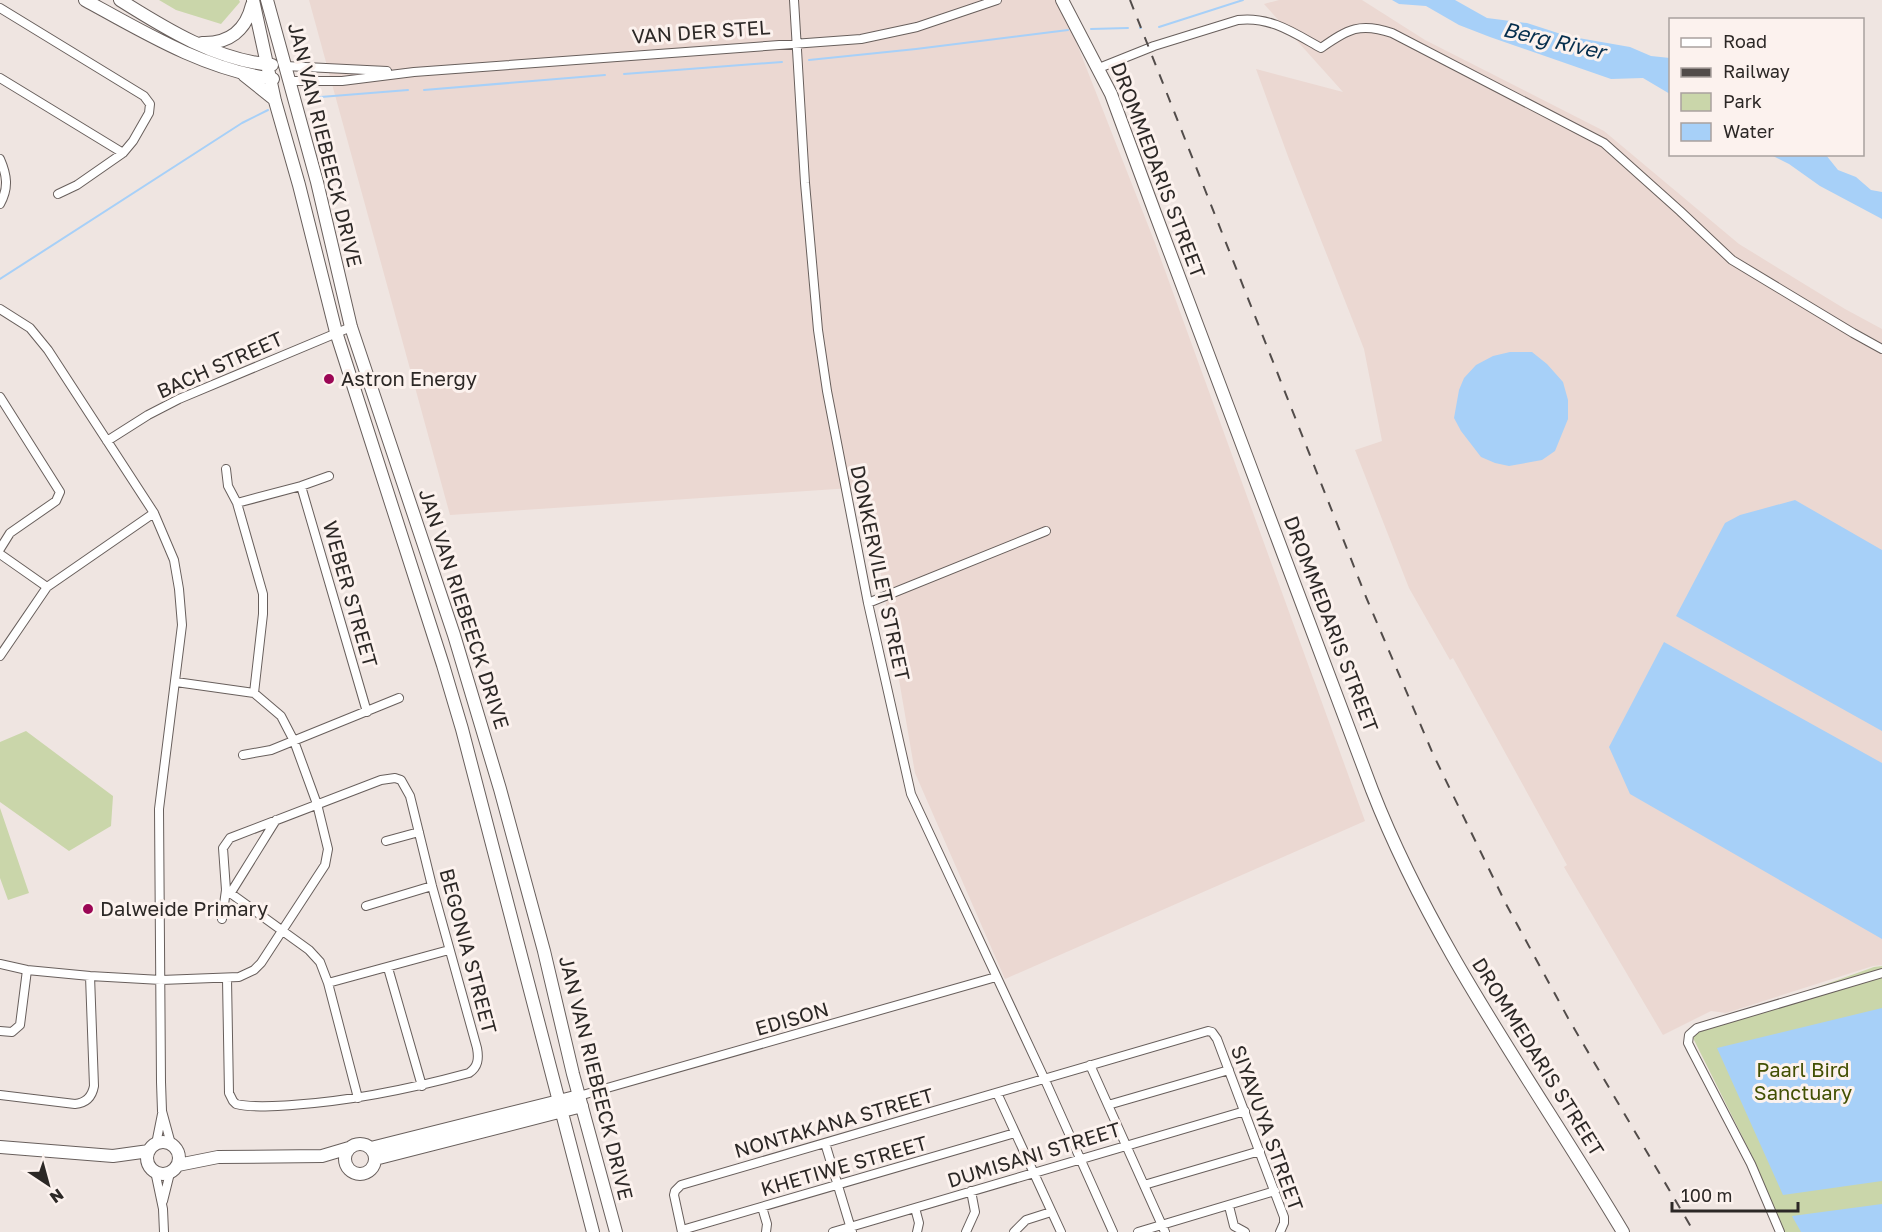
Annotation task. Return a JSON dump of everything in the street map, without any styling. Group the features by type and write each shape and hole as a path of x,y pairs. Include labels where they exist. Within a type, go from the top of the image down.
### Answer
{"main road":[{"name":"VAN DER STEL","path":"85,0 177,50 239,72 289,81"},
{"name":"VAN DER STEL","path":"120,0 195,43 237,58 285,66"},
{"name":"JAN VAN RIEBEECK DRIVE","path":"267,0 317,182 351,327 478,712 534,913 616,1232"},
{"name":"DROMMEDARIS STREET","path":"1062,0 1099,68 1125,128 1376,801 1399,855 1429,915 1469,986 1582,1163 1623,1232"},
{"path":"195,43 230,39 243,27 253,1"},
{"name":"JAN VAN RIEBEECK DRIVE","path":"253,1 274,99 299,185 336,333 449,686 593,1232"},
{"path":"239,72 274,99"},
{"path":"373,1154 581,1101"},
{"path":"113,1156 164,1142 174,1147 219,1157 322,1156 360,1144 373,1154"},
{"path":"0,1147 113,1156 139,1162 165,1174 174,1169 219,1157"},
{"path":"152,1147 147,1159 152,1169"},
{"path":"174,1147 179,1160 174,1169"},
{"path":"349,1148 345,1159 349,1170"},
{"path":"322,1156 354,1173 366,1173 371,1170 373,1154"}],"street":[{"name":"DONKERVILET STREET","path":"794,0 805,183 819,330 830,406 868,603 911,794 1113,1232"},
{"name":"VAN DER STEL","path":"289,81 342,81 402,73 796,44 890,34 997,0"},
{"path":"0,8 144,96 150,104 149,113 133,141 123,153 77,185 58,194"},
{"path":"1099,68 1154,46 1238,20 1252,18 1278,25 1321,48 1354,28 1366,26 1392,33 1604,143 1732,260 1882,349"},
{"name":"VAN DER STEL","path":"285,66 402,73"},
{"path":"0,78 123,153"},
{"path":"0,159 4,167 7,189 0,204"},
{"path":"0,309 36,335 154,513 174,560 182,625 159,809 162,1111 152,1147"},
{"name":"BACH STREET","path":"107,441 171,402 351,327"},
{"path":"0,397 60,492 56,501 10,533 0,549"},
{"path":"226,469 228,486 237,503 264,604 254,693"},
{"path":"237,503 329,476"},
{"name":"WEBER STREET","path":"301,486 367,712"},
{"path":"0,656 47,587 154,513"},
{"path":"868,603 1046,531"},
{"path":"0,554 47,587"},
{"path":"0,964 27,970 161,980 239,977 254,970 325,865 327,841 317,804 294,741 282,716 254,693 176,682"},
{"path":"243,755 259,754 399,698"},
{"name":"BEGONIA STREET","path":"227,979 229,1093 233,1101 241,1105 277,1106 358,1098 422,1086 469,1073 476,1067 477,1048 407,788 401,780 395,778 381,780 317,804"},
{"path":"222,919 228,892 223,848 226,843 237,835 317,804"},
{"path":"228,892 276,820"},
{"path":"386,841 419,832"},
{"path":"366,906 432,886"},
{"path":"228,892 282,929 316,956 328,983 358,1098"},
{"path":"328,983 449,950"},
{"path":"388,968 422,1086"},
{"path":"0,1031 12,1032 23,1019 27,970"},
{"path":"1780,1232 1751,1164 1688,1043 1689,1035 1697,1028 1882,973"},
{"path":"0,1095 75,1104 81,1104 90,1097 94,1086 90,976"},
{"name":"EDISON","path":"581,1101 596,1092 996,977"},
{"name":"SIYAVUYA STREET","path":"1044,1080 1089,1065 1208,1031 1212,1032 1230,1070 1284,1217 1280,1232"},
{"path":"1089,1065 1163,1228"},
{"path":"1108,1105 1230,1070"},
{"name":"NONTAKANA STREET","path":"682,1231 674,1195 681,1185 1044,1080"},
{"path":"997,1093 1061,1232"},
{"path":"162,1111 174,1147"},
{"name":"DUMISANI STREET","path":"833,1232 851,1229 1033,1172 1245,1111"},
{"name":"KHETIWE STREET","path":"682,1231 1015,1133"},
{"path":"825,1143 851,1229"},
{"path":"1144,1185 1260,1150"},
{"path":"152,1169 163,1209 164,1232"},
{"path":"163,1209 174,1169"},
{"path":"966,1232 975,1212 971,1191"},
{"path":"1138,1232 1163,1228 1275,1191"},
{"path":"1229,1206 1232,1229 1245,1232"},
{"path":"762,1207 767,1224 766,1232"},
{"path":"915,1208 919,1222 916,1232"},
{"path":"1014,1232 1026,1220 1051,1212"}],"shaded area":[{"path":"309,0 1055,0 1075,39 1155,243 1365,821 1005,979 915,773 866,487 450,515"},
{"path":"1279,0 1362,0 1425,40 1604,131 1739,244 1882,329 1882,965 1726,1013 1711,1011 1663,1035 1564,867 1567,865 1453,658 1450,660 1409,588 1355,450 1382,441 1364,349 1256,69 1343,92 1264,4"}],"green space":[{"path":"159,0 239,0 240,2 221,24 176,10"},
{"path":"26,731 113,796 111,826 69,851 0,802 0,742"},
{"path":"0,808 29,893 8,900 0,878"},
{"name":"Paarl Bird Sanctuary","path":"1882,966 1882,1232 1784,1232 1755,1162 1693,1038 1698,1030"}],"water":[{"name":"Berg River","path":"1392,0 1455,0 1487,18 1527,23 1567,36 1630,47 1651,56 1669,58 1669,93 1643,78 1611,79 1490,37 1459,25 1426,6 1399,4"},
{"path":"1773,156 1827,156 1838,170 1856,177 1871,190 1882,192 1882,219 1820,186 1789,164"},
{"path":"1510,352 1532,352 1547,364 1563,382 1568,400 1568,419 1555,451 1542,460 1509,466 1481,457 1454,418 1459,390 1464,378 1476,365 1493,356"},
{"path":"1795,500 1882,550 1882,731 1676,616 1725,523 1740,515"},
{"path":"1664,642 1882,763 1882,939 1630,794 1609,747"},
{"name":"Paarl Bird Sanctuary","path":"1882,1008 1882,1181 1783,1195 1717,1048"},
{"path":"1882,1204 1882,1232 1801,1232 1792,1216"}],"waterway":[{"path":"1159,27 1243,0"},
{"path":"1091,29 1128,28"},
{"path":"809,60 1068,30"},
{"path":"624,74 782,62"},
{"path":"424,90 605,75"},
{"path":"308,98 408,90"},
{"path":"0,279 242,123 268,110"}],"railway":[{"path":"1130,0 1366,597 1433,754 1506,904 1568,1018 1694,1232"}],"place":[{"name":"Astron Energy","path":"329,379"},
{"name":"Dalweide Primary","path":"88,909"}]}
